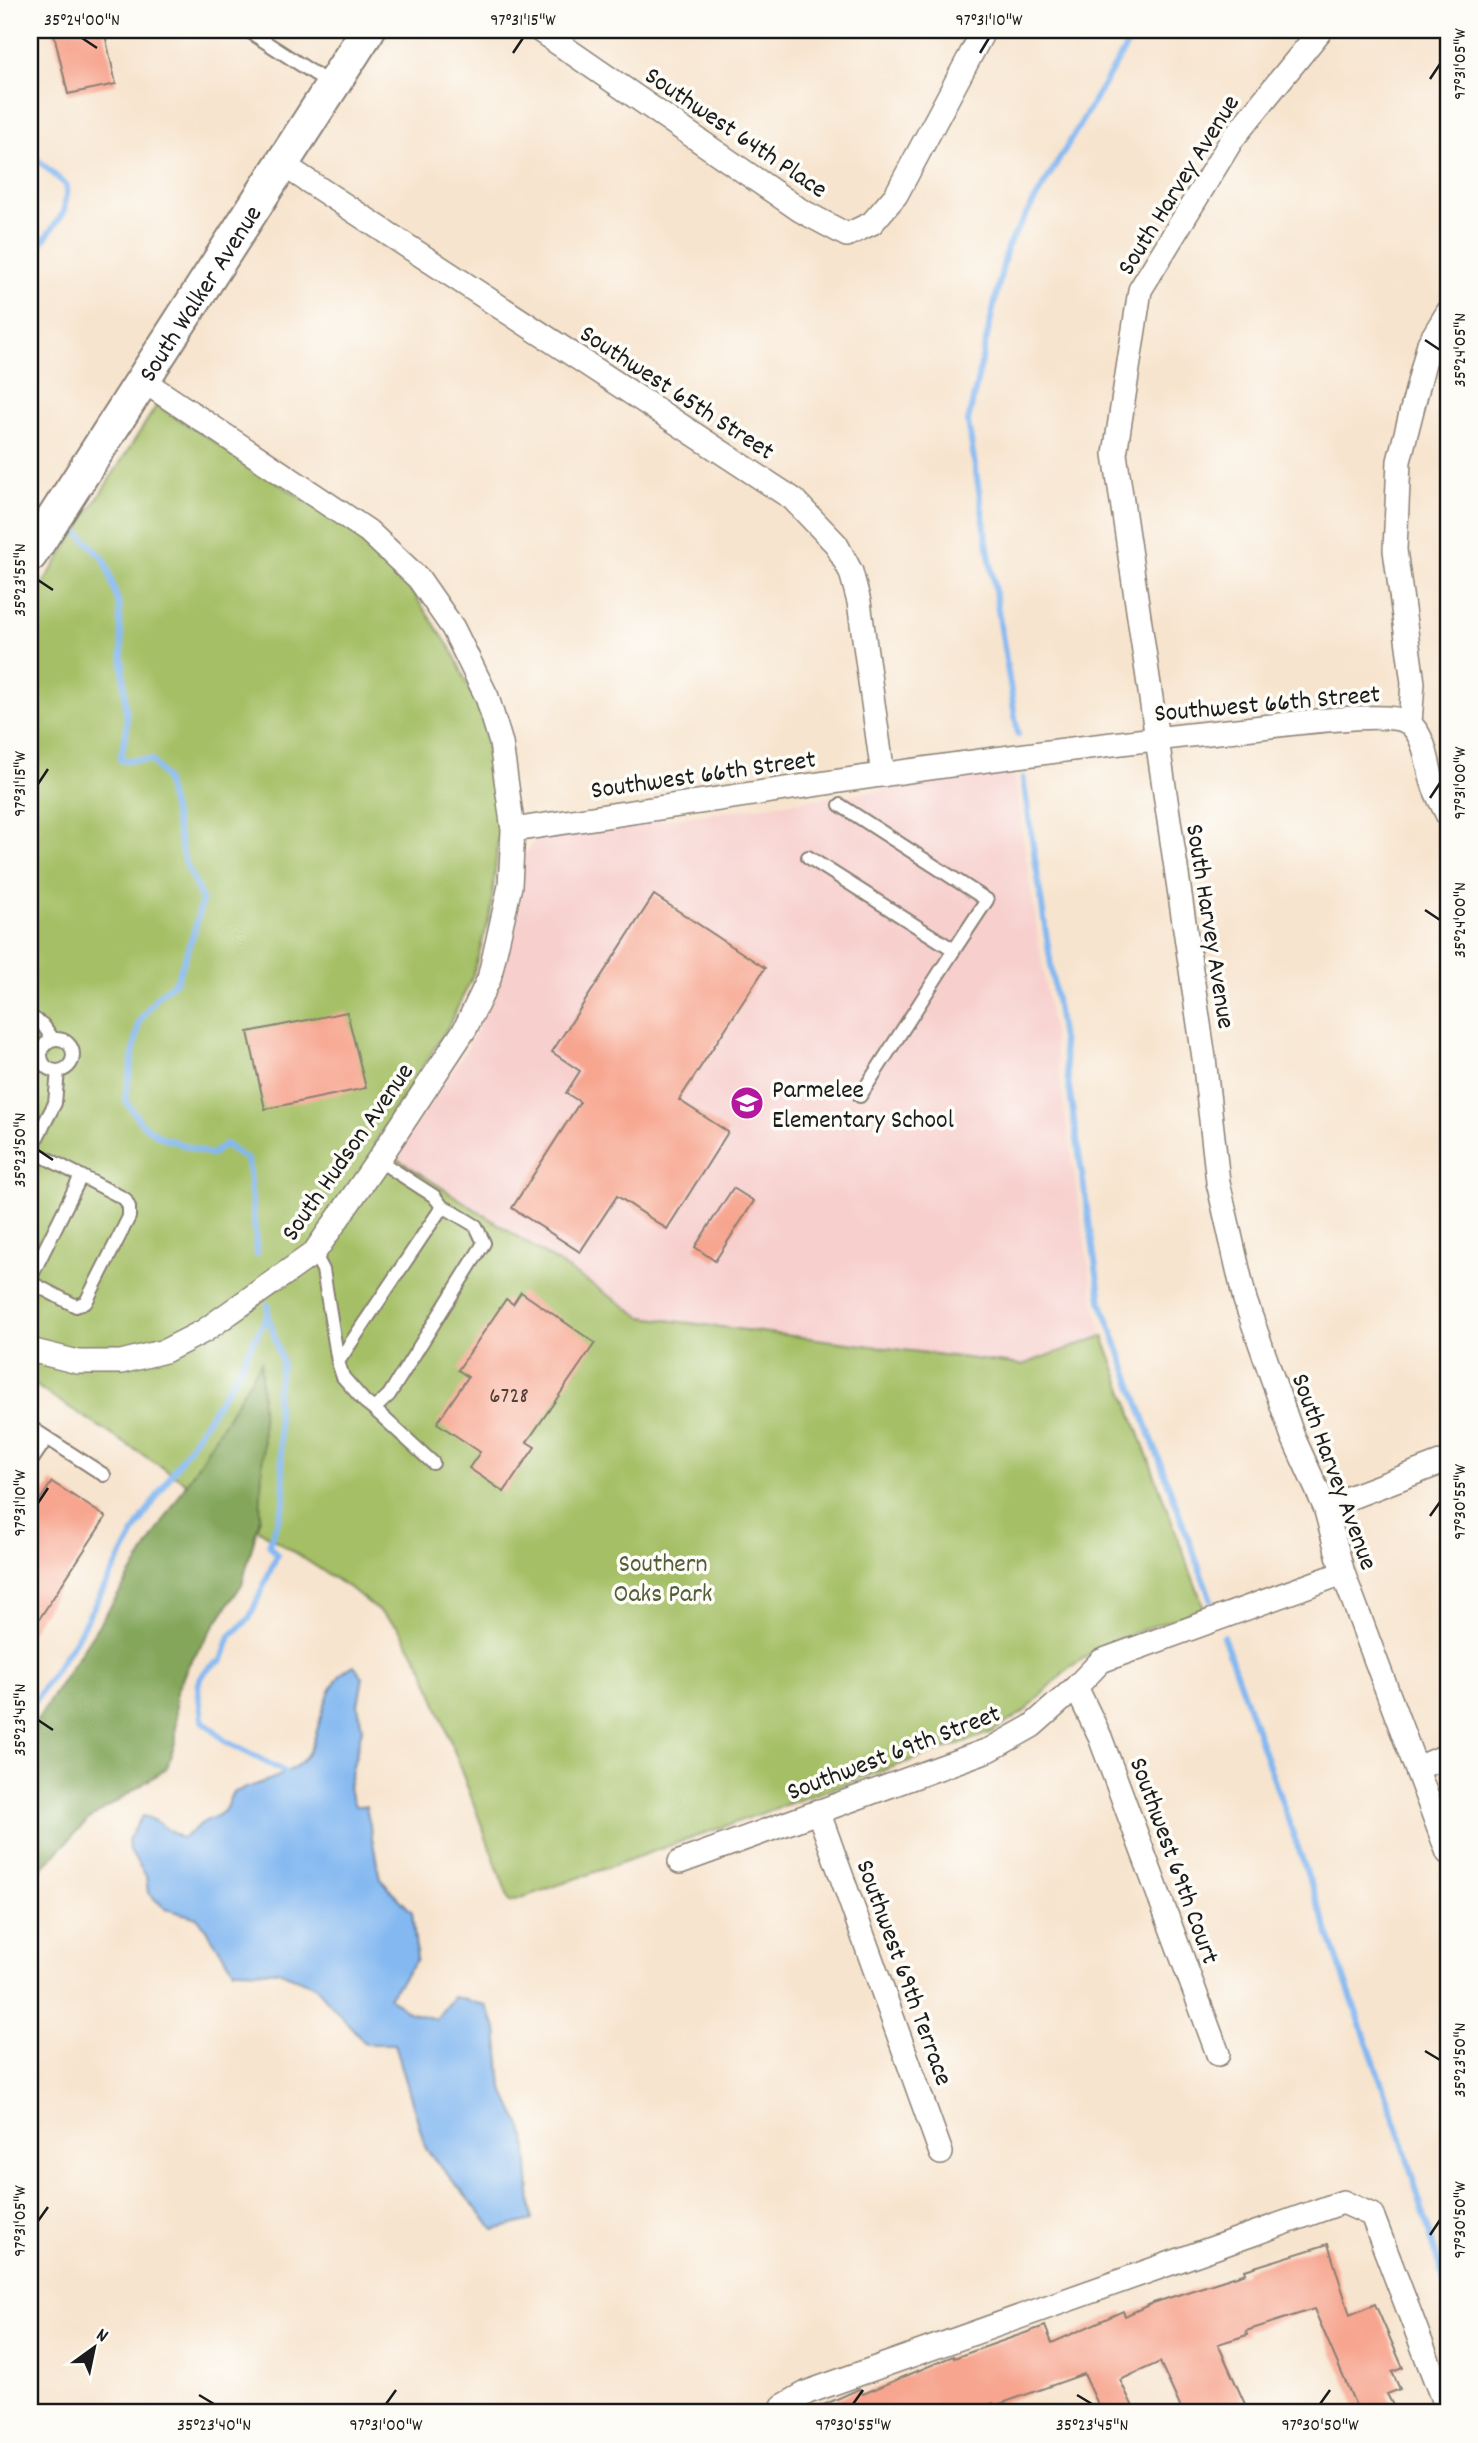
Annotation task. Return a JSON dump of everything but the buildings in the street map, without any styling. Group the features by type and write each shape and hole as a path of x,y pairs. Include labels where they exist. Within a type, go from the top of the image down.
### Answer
{"main road":[{"name":"South Walker Avenue","path":"30,555 368,30"}],"street":[{"name":"Southwest 64th Place","path":"539,30 800,210 847,235 872,223 896,195 984,30"},
{"name":"South Harvey Avenue","path":"1321,30 1233,138 1140,290 1115,454 1204,1058 1218,1182 1245,1300 1293,1437 1325,1507 1343,1573 1448,1853"},
{"name":"Southwest 65th Street","path":"282,164 793,499 836,544 851,572 859,602 883,775"},
{"path":"1410,723 1413,682 1395,551 1399,461 1429,343 1448,312"},
{"path":"142,380 368,531 419,579 453,628 487,697 501,743 513,830"},
{"name":"Southwest 66th Street","path":"513,830 1156,738 1349,719 1393,718 1410,723 1423,743 1433,785 1448,817"},
{"name":"South Hudson Avenue","path":"30,1350 78,1362 121,1362 165,1351 204,1331 314,1253 465,1029 489,979 509,886 513,830"},
{"path":"1325,1507 1448,1460"},
{"name":"Southwest 69th Street","path":"680,1862 991,1749 1032,1726 1101,1661 1343,1573"},
{"name":"Southwest 69th Court","path":"1076,1687 1100,1737 1218,2054"},
{"path":"1418,1768 1448,1755"},
{"name":"Southwest 69th Terrace","path":"818,1811 941,2153"},
{"path":"782,2413 783,2406 808,2392 1343,2202 1373,2216 1448,2413"}],"lane":[{"path":"247,30 332,85"},
{"path":"840,805 987,900 860,1096"},
{"path":"808,857 954,950"},
{"path":"30,1016 43,1025 53,1039"},
{"path":"53,1039 65,1041 73,1052 68,1066 58,1071 46,1067 41,1056 44,1045 53,1039"},
{"path":"58,1071 55,1103 30,1151 81,1176 125,1199 129,1207 129,1217 86,1302 76,1306 30,1281 81,1176"},
{"path":"374,1409 389,1395 484,1243 477,1226 444,1209 434,1196 378,1160"},
{"path":"338,1362 438,1213 444,1209"},
{"path":"314,1253 323,1270 338,1362 343,1377 365,1402 433,1463"},
{"path":"30,1427 104,1475"},
{"path":"30,1463 47,1438"}],"shaded area":[{"name":"Parmelee Elementary School","path":"1013,772 1094,1302 1103,1336 1022,1365 642,1317 394,1157 467,1049 485,1012 513,937 519,912 522,858 535,841 626,825"}],"green space":[{"name":"Southern Oaks Park","path":"157,405 345,526 403,578 453,652 481,716 493,769 499,831 491,911 472,978 449,1025 374,1144 642,1317 1022,1365 1103,1336 1204,1608 1109,1642 1067,1669 1025,1711 992,1732 510,1902 423,1667 397,1626 354,1591 30,1382 30,604"},
{"path":"261,1362 263,1448 260,1517 242,1584 189,1664 176,1692 176,1740 166,1769 88,1820 30,1881 30,1731 123,1587"}],"water":[{"path":"354,1665 363,1677 358,1705 362,1729 348,1787 355,1806 366,1806 380,1879 412,1912 417,1959 389,1997 408,2012 436,2019 453,1997 485,2005 497,2029 502,2087 526,2137 532,2220 494,2230 426,2149 395,2044 366,2044 315,1986 278,1971 234,1970 198,1918 166,1909 148,1893 146,1876 129,1850 128,1840 142,1816 152,1819 182,1838 223,1812 232,1793 294,1768 308,1753 314,1741 333,1685 342,1673"}],"waterway":[{"path":"1018,735 968,422 1007,247 1136,30"},
{"path":"30,153 67,186 64,212 30,259"},
{"path":"30,497 34,502"},
{"path":"79,533 105,560 119,605 127,728 120,760 152,760 165,778 184,859 202,900 177,980 157,997 139,1022 125,1099 140,1122 159,1136 211,1155 225,1144 248,1161 257,1254"},
{"path":"1023,778 1101,1301 1211,1600"},
{"path":"268,1305 268,1314 282,1363 276,1395 285,1501 269,1545 277,1555 249,1619 230,1636 222,1660 200,1678 198,1691 202,1720 225,1741 285,1772"},
{"path":"30,1708 76,1639 139,1524 234,1378 268,1314"},
{"path":"1223,1636 1400,2135 1448,2295"}],"place":[{"name":"Parmelee Elementary School","path":"747,1103"}]}
